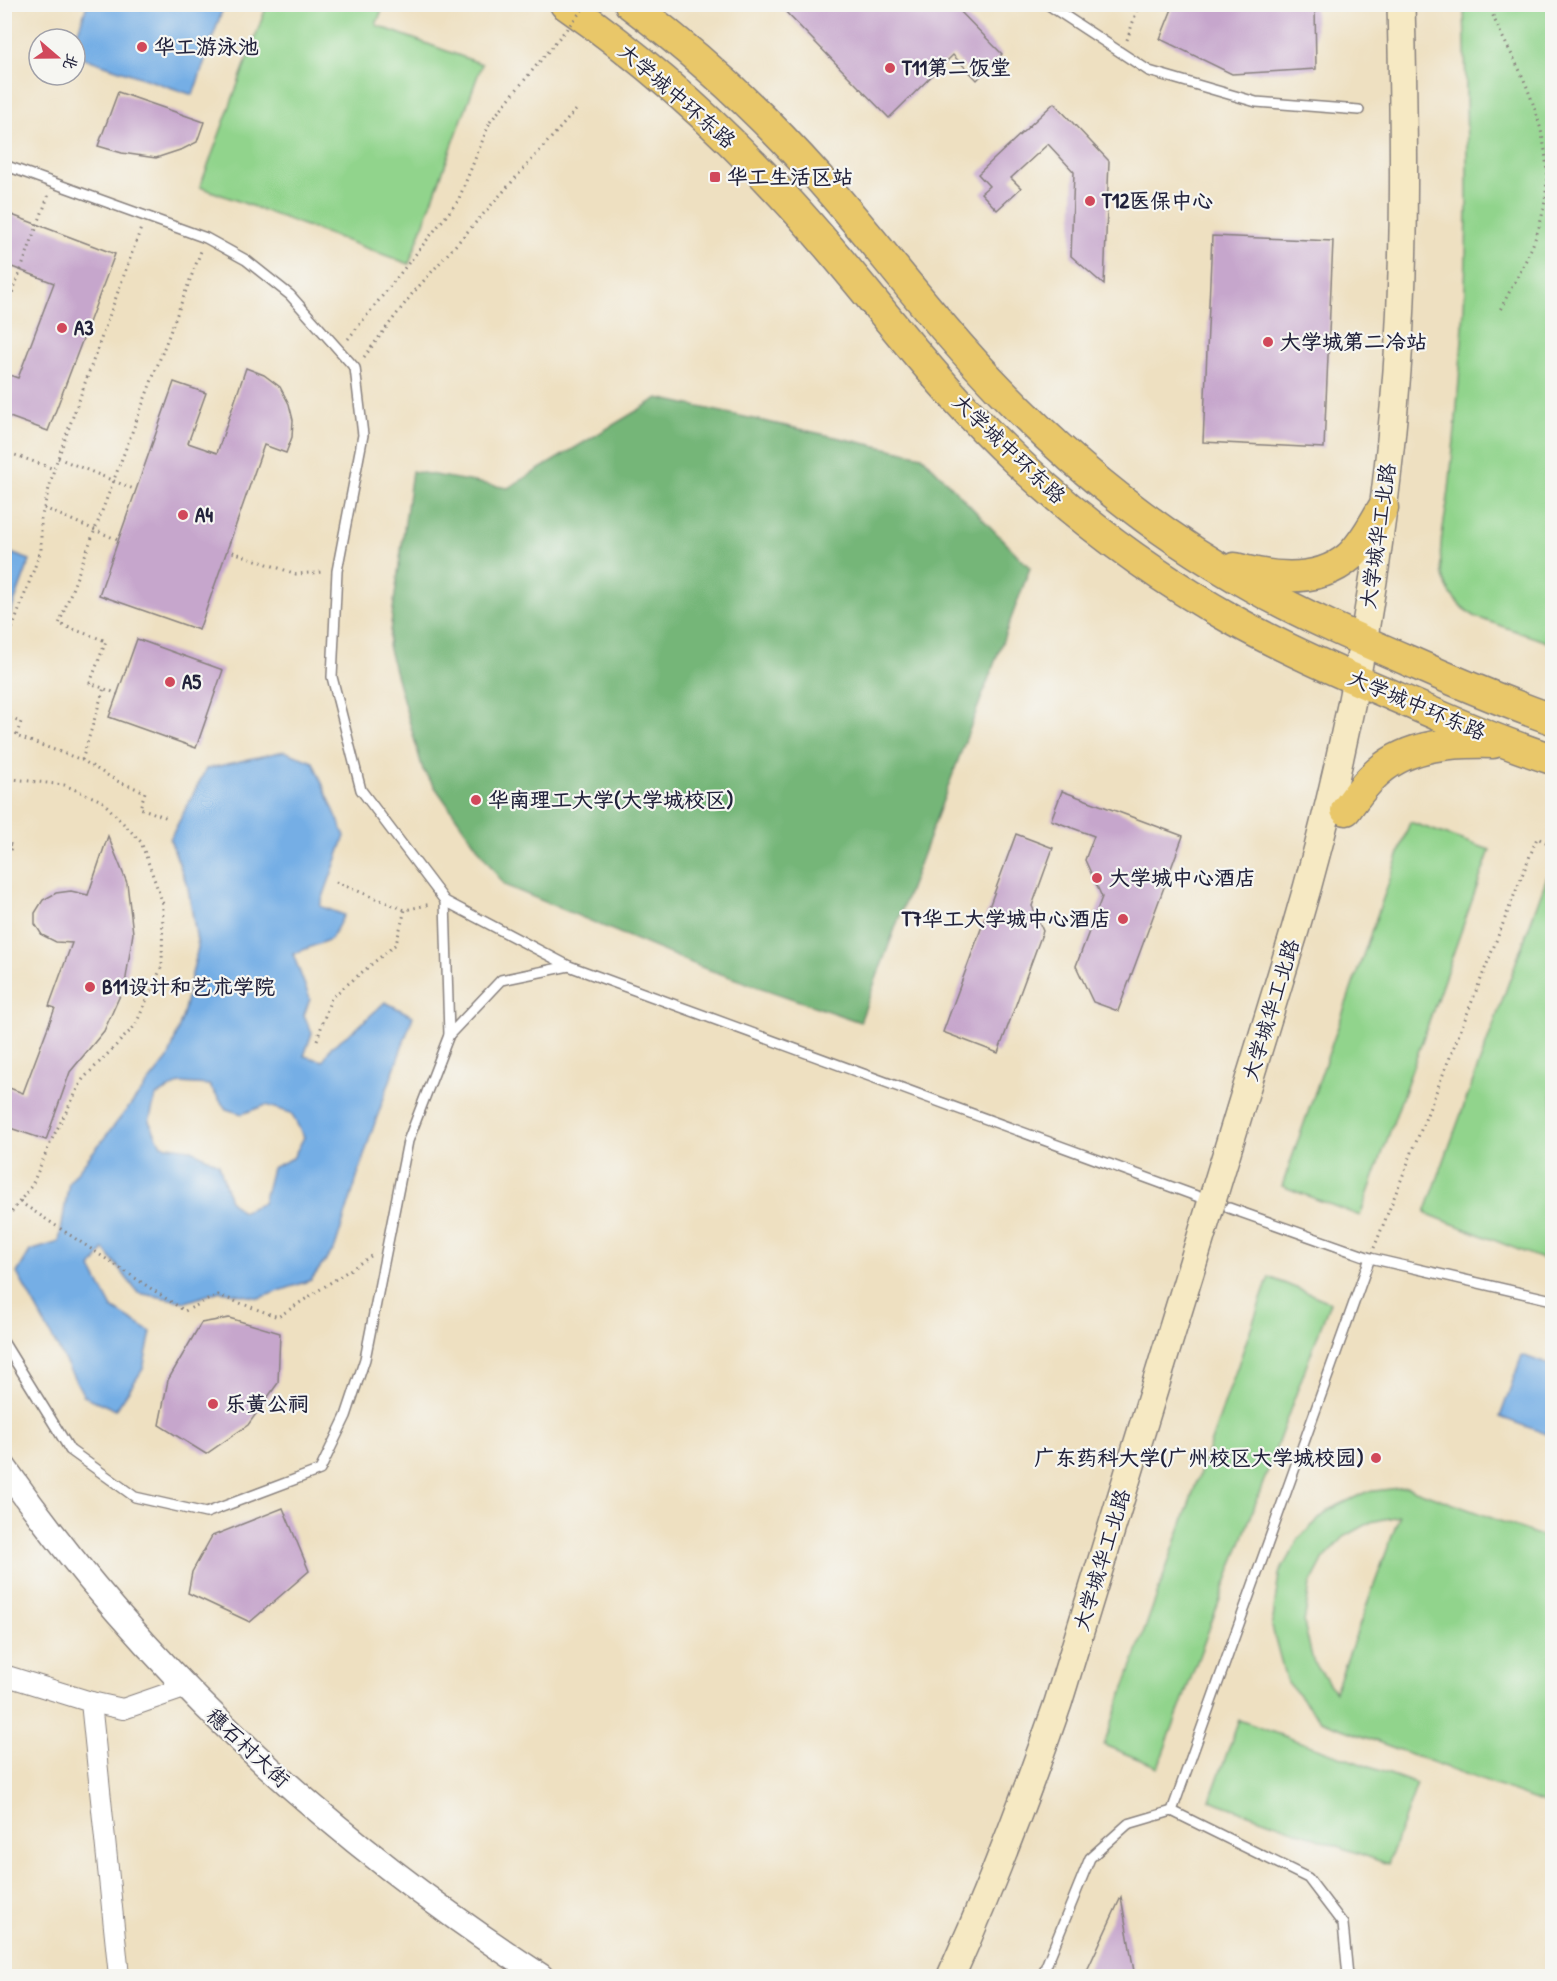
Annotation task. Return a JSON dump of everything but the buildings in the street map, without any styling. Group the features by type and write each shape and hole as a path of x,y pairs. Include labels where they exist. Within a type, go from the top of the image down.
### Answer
{"main road":[{"name":"大学城中环东路","path":"565,4 654,72 745,155 817,234 938,379 978,423 1045,487 1094,528 1154,572 1210,607 1289,649 1364,684 1552,759"},
{"name":"大学城中环东路","path":"630,4 713,73 791,148 998,388 1049,439 1118,497 1210,562 1284,604 1468,687 1552,718"},
{"name":"大学城华工北路","path":"1371,645 1396,380 1402,273 1404,130 1401,4"},
{"name":"大学城华工北路","path":"951,1977 994,1878 1039,1759 1220,1205 1319,914 1346,810 1371,645 1397,542 1416,349 1422,190 1419,4"},
{"path":"1210,562 1240,570 1283,576 1323,573 1342,562 1358,548 1383,508"},
{"name":"大学城华工北路","path":"971,1977 1010,1885 1059,1755 1220,1205 1364,684"},
{"path":"1346,810 1379,771 1394,760 1413,752 1433,746 1459,743 1509,743"}],"street":[{"name":"穗石村大街","path":"4,1467 103,1596 158,1658 240,1742 328,1820 401,1879 541,1977"},
{"path":"4,1675 91,1702 123,1708 178,1690"},
{"path":"91,1702 119,1977"}],"lane":[{"path":"1047,4 1149,71 1256,102 1359,110"},
{"path":"4,165 206,238 246,260 290,295 355,368 363,435 337,571 332,677 361,790 445,901 568,966 1220,1205 1370,1258 1552,1300"},
{"path":"445,901 449,1035"},
{"path":"4,1343 70,1450 135,1497 206,1513 320,1470 346,1416 365,1359 408,1141 449,1035 501,980 568,966"},
{"path":"1172,1810 1370,1258"},
{"path":"1042,1977 1089,1858 1128,1824 1172,1810 1308,1878 1342,1924 1348,1977"}],"path":[{"path":"339,350 458,201 490,122 586,4"},
{"path":"1122,53 1139,4"},
{"path":"1489,4 1496,25 1522,76 1536,110 1548,171 1545,203 1531,248 1500,310"},
{"path":"355,368 412,294 576,110"},
{"path":"4,315 52,186"},
{"path":"4,651 41,550 41,519 54,469 144,221"},
{"path":"118,694 90,683 106,640 59,624 206,238"},
{"path":"4,451 54,469"},
{"path":"58,458 136,490"},
{"path":"44,508 118,540"},
{"path":"227,550 296,574 337,571"},
{"path":"82,760 104,688"},
{"path":"4,717 21,722 16,736 82,760 117,781 145,792 140,808 168,818"},
{"path":"4,787 6,778 64,785 102,801 141,842 163,903 162,966 135,1026 83,1079 53,1137 32,1185 4,1222"},
{"path":"1370,1258 1536,838 1552,845"},
{"path":"4,843 12,845 4,866"},
{"path":"336,882 405,910 445,901"},
{"path":"317,1040 331,998 396,944 405,910"},
{"path":"20,1202 185,1311 218,1295 278,1317 387,1246"}],"green space":[{"path":"267,5 384,5 376,25 482,64 409,264 200,187"},
{"path":"1464,5 1552,5 1552,644 1476,617 1459,604 1450,592 1442,572 1441,541 1456,422 1466,267 1467,136"},
{"path":"658,398 922,456 1030,568 860,1022 701,967 504,885 423,770 388,646 412,471 508,488"},
{"path":"1410,822 1490,850 1360,1216 1282,1186"},
{"path":"1547,877 1552,879 1552,1263 1425,1213"},
{"path":"1269,1277 1330,1302 1158,1767 1104,1745"},
{"path":"1407,1487 1552,1540 1552,1806 1321,1721 1286,1680 1272,1627 1279,1574 1299,1538 1329,1510 1366,1492","holes":["1399,1516 1335,1692 1313,1661 1304,1623 1310,1585 1324,1558 1344,1537 1371,1522"]},
{"path":"1239,1720 1417,1784 1388,1864 1210,1800"}],"water":[{"name":"华工游泳池","path":"87,5 224,5 193,95 87,59 87,27 79,27"},
{"path":"5,551 30,560 5,628"},
{"path":"284,751 313,762 345,836 320,906 344,915 331,939 293,954 310,999 304,1015 312,1033 304,1056 323,1061 331,1047 357,1028 385,1002 413,1016 370,1137 335,1248 311,1280 259,1298 220,1291 186,1302 138,1293 104,1249 91,1268 112,1308 151,1332 143,1369 116,1410 84,1396 17,1273 30,1251 59,1242 69,1182 169,1057 183,1015 198,947 188,888 170,839 206,769","holes":["180,1083 209,1085 226,1109 242,1114 266,1105 291,1113 304,1137 293,1158 272,1168 263,1203 242,1212 230,1201 219,1164 190,1149 161,1145 149,1121 156,1096"]},
{"path":"1522,1355 1552,1366 1552,1436 1500,1417"}],"place":[{"name":"华工游泳池","path":"142,47"},
{"name":"T11第二饭堂","path":"890,68"},
{"name":"华工生活区站","path":"715,177"},
{"name":"T12医保中心","path":"1090,201"},
{"name":"A3","path":"62,328"},
{"name":"大学城第二冷站","path":"1268,342"},
{"name":"A4","path":"183,515"},
{"name":"A5","path":"170,682"},
{"name":"华南理工大学(大学城校区)","path":"476,800"},
{"name":"大学城中心酒店","path":"1097,878"},
{"name":"T7华工大学城中心酒店","path":"1123,919"},
{"name":"B11设计和艺术学院","path":"90,987"},
{"name":"乐黄公祠","path":"213,1404"},
{"name":"广东药科大学(广州校区大学城校园)","path":"1376,1458"}]}
